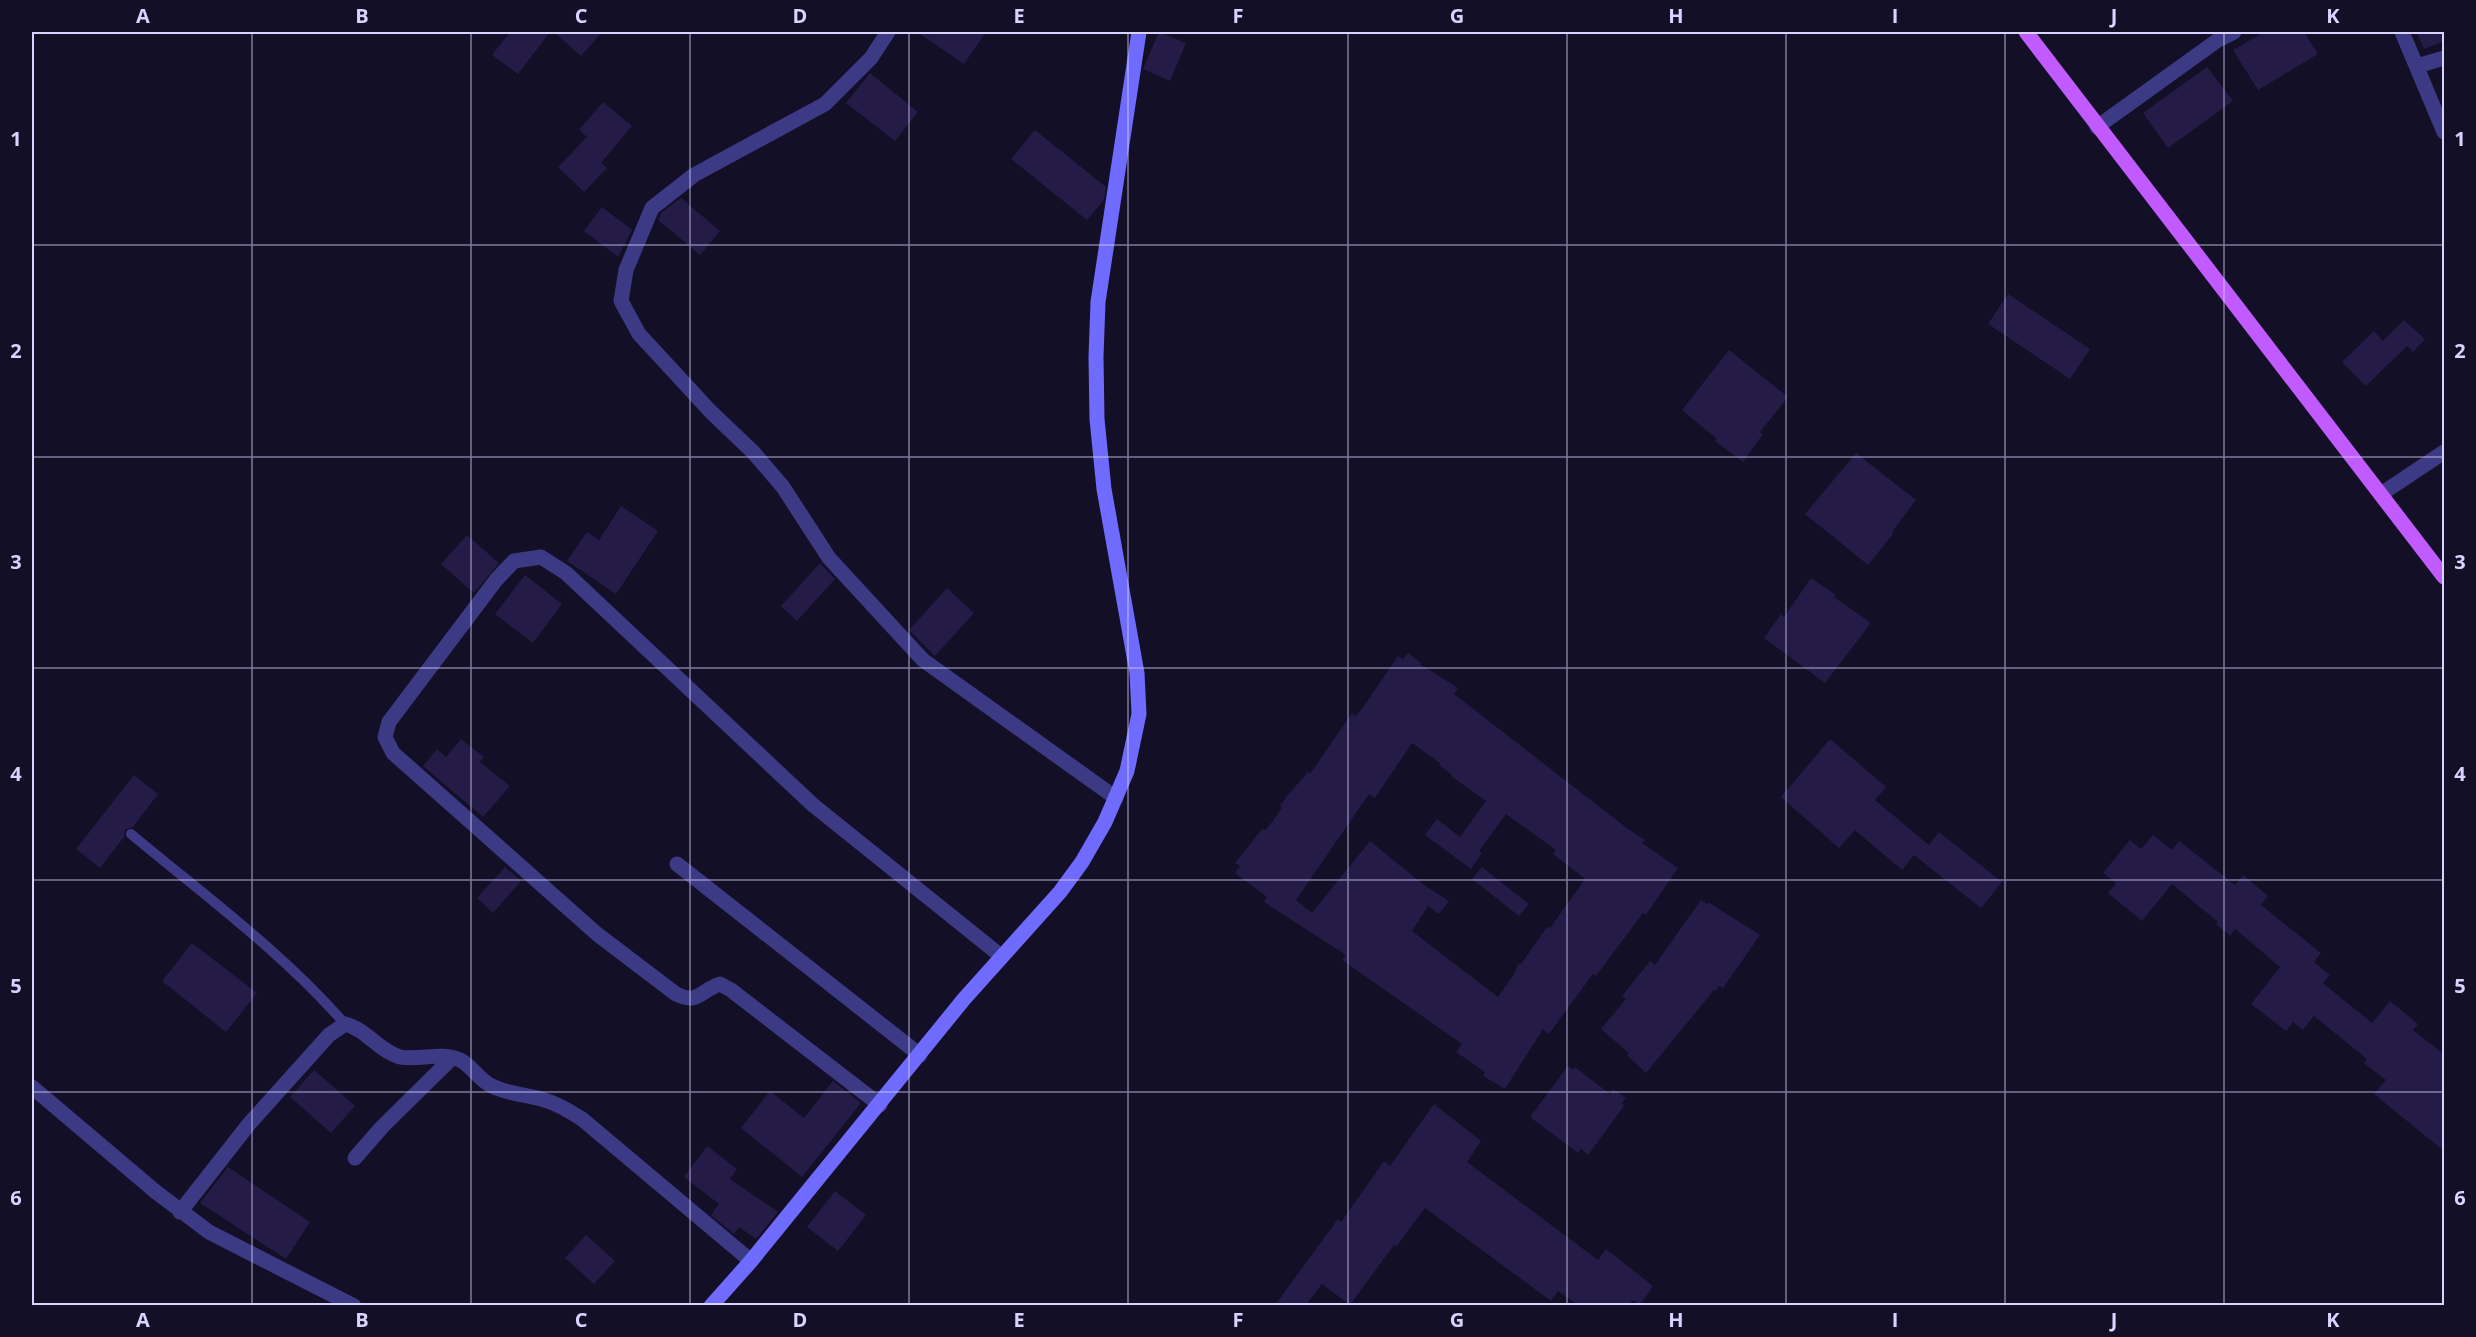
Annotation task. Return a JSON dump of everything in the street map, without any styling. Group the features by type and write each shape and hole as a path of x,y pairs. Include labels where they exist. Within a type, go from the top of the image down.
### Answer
{"main road":[{"path":"2026,32 2445,577"}],"street":[{"path":"888,32 871,58 825,104 694,175 652,208 626,270 621,301 639,334 711,412 753,452 783,487 829,558 923,660 1116,798"},
{"path":"711,1305 751,1261 1001,956 1060,892 1082,862 1116,798 1127,771 1139,714 1137,673 1104,489 1097,419 1096,357 1098,303 1139,32"},
{"path":"2097,127 2216,36 2234,32"},
{"path":"2402,32 2445,132"},
{"path":"2418,66 2445,58"},
{"path":"2381,494 2445,452"},
{"path":"880,1105 731,990 720,984 710,987 698,998 687,999 676,994 597,934 393,753 385,737 389,722 496,580 514,561 541,557 566,573 805,798 1001,956"},
{"path":"677,864 920,1055"},
{"path":"180,1212 249,1124 329,1035 345,1024 360,1030 381,1047 398,1056 459,1060 490,1086 508,1093 540,1098 560,1105 582,1119 751,1261"},
{"path":"355,1158 382,1127 452,1058"},
{"path":"32,1087 180,1212 209,1232 354,1305"}],"lane":[{"path":"131,834 273,951 312,987 345,1024"}],"building":[{"path":"510,32 550,32 518,74 492,55"},
{"path":"554,32 602,32 581,56"},
{"path":"917,32 986,32 964,64"},
{"path":"1159,32 1186,43 1170,81 1143,69"},
{"path":"2264,32 2304,32 2318,54 2258,90 2233,50"},
{"path":"2416,32 2445,32 2445,41 2424,49"},
{"path":"2207,67 2233,101 2168,148 2143,113"},
{"path":"870,73 918,112 895,141 846,103"},
{"path":"603,102 632,126 601,163 607,168 584,192 558,167 587,137 579,130"},
{"path":"1035,130 1106,187 1104,200 1087,220 1011,159"},
{"path":"681,198 720,231 700,255 658,220 662,212"},
{"path":"602,207 632,230 618,257 584,231"},
{"path":"2008,294 2090,349 2070,379 1988,324"},
{"path":"2404,320 2425,339 2413,352 2407,346 2366,386 2342,362 2374,331 2383,341"},
{"path":"1729,350 1788,397 1760,432 1763,434 1743,462 1715,441 1717,439 1682,410"},
{"path":"1856,453 1916,500 1868,565 1805,514"},
{"path":"621,506 658,531 616,594 567,561 587,532 599,540"},
{"path":"467,535 499,563 474,593 441,564"},
{"path":"820,563 835,579 797,621 781,606"},
{"path":"525,575 562,604 533,643 495,614"},
{"path":"1811,578 1871,623 1825,683 1764,638 1781,614 1784,617"},
{"path":"947,588 974,613 935,656 909,630"},
{"path":"1408,653 1420,664 1458,688 1454,694 1645,840 1642,843 1678,868 1646,915 1643,913 1596,976 1593,974 1549,1034 1543,1029 1505,1089 1483,1076 1485,1072 1456,1052 1462,1044 1342,960 1346,955 1264,902 1267,897 1235,873 1240,866 1235,863 1262,829 1266,830 1282,808 1280,806 1287,796 1308,772 1310,774 1352,713 1355,716 1362,709 1398,656 1403,659","holes":["1412,743 1440,763 1439,765 1451,776 1486,801 1460,837 1437,819 1425,835 1471,869 1482,853 1479,851 1506,814 1556,850 1553,854 1585,879 1550,928 1547,927 1521,964 1518,964 1498,997 1412,931 1428,906 1439,914 1449,901 1424,885 1370,841 1312,913 1296,900 1369,794 1375,798"]},
{"path":"461,739 484,757 480,762 510,786 483,817 423,766 437,749 446,757"},
{"path":"1830,739 1886,787 1875,800 1929,845 1939,832 2002,882 1981,908 1914,855 1902,870 1855,830 1839,848 1781,797"},
{"path":"134,775 158,794 133,827 125,830 124,837 100,868 76,849"},
{"path":"2153,835 2172,850 2179,841 2235,885 2243,875 2268,896 2261,905 2321,953 2314,962 2330,975 2323,983 2372,1023 2390,1001 2418,1024 2413,1030 2445,1055 2445,1152 2374,1094 2386,1080 2364,1063 2367,1059 2314,1016 2303,1030 2293,1022 2286,1031 2251,1004 2280,967 2235,929 2230,936 2216,924 2218,922 2172,884 2142,921 2108,893 2116,883 2103,873 2130,840 2141,849"},
{"path":"505,867 521,881 493,913 477,898"},
{"path":"1482,867 1529,904 1519,916 1472,879"},
{"path":"1701,900 1707,904 1708,902 1760,935 1723,988 1719,986 1716,991 1714,990 1646,1073 1627,1055 1629,1053 1601,1029 1626,999 1622,996 1650,961 1655,965"},
{"path":"192,943 257,993 226,1032 162,981"},
{"path":"1568,1066 1573,1070 1575,1067 1610,1094 1613,1089 1626,1098 1622,1103 1624,1106 1588,1155 1581,1149 1578,1153 1530,1117"},
{"path":"314,1070 355,1106 331,1133 290,1097"},
{"path":"833,1081 861,1103 802,1177 741,1128 770,1091 804,1118"},
{"path":"1434,1104 1481,1141 1467,1162 1598,1260 1606,1249 1653,1286 1640,1305 1633,1300 1628,1305 1578,1305 1558,1291 1551,1301 1425,1208 1396,1247 1394,1245 1350,1305 1322,1284 1306,1305 1275,1305 1338,1219 1341,1222 1384,1161 1390,1166"},
{"path":"707,1146 737,1169 730,1179 778,1212 756,1239 739,1227 734,1234 711,1215 719,1204 684,1177"},
{"path":"228,1167 310,1222 286,1259 200,1203"},
{"path":"835,1191 866,1215 838,1251 807,1227"},
{"path":"586,1235 615,1261 594,1284 565,1258"}]}
